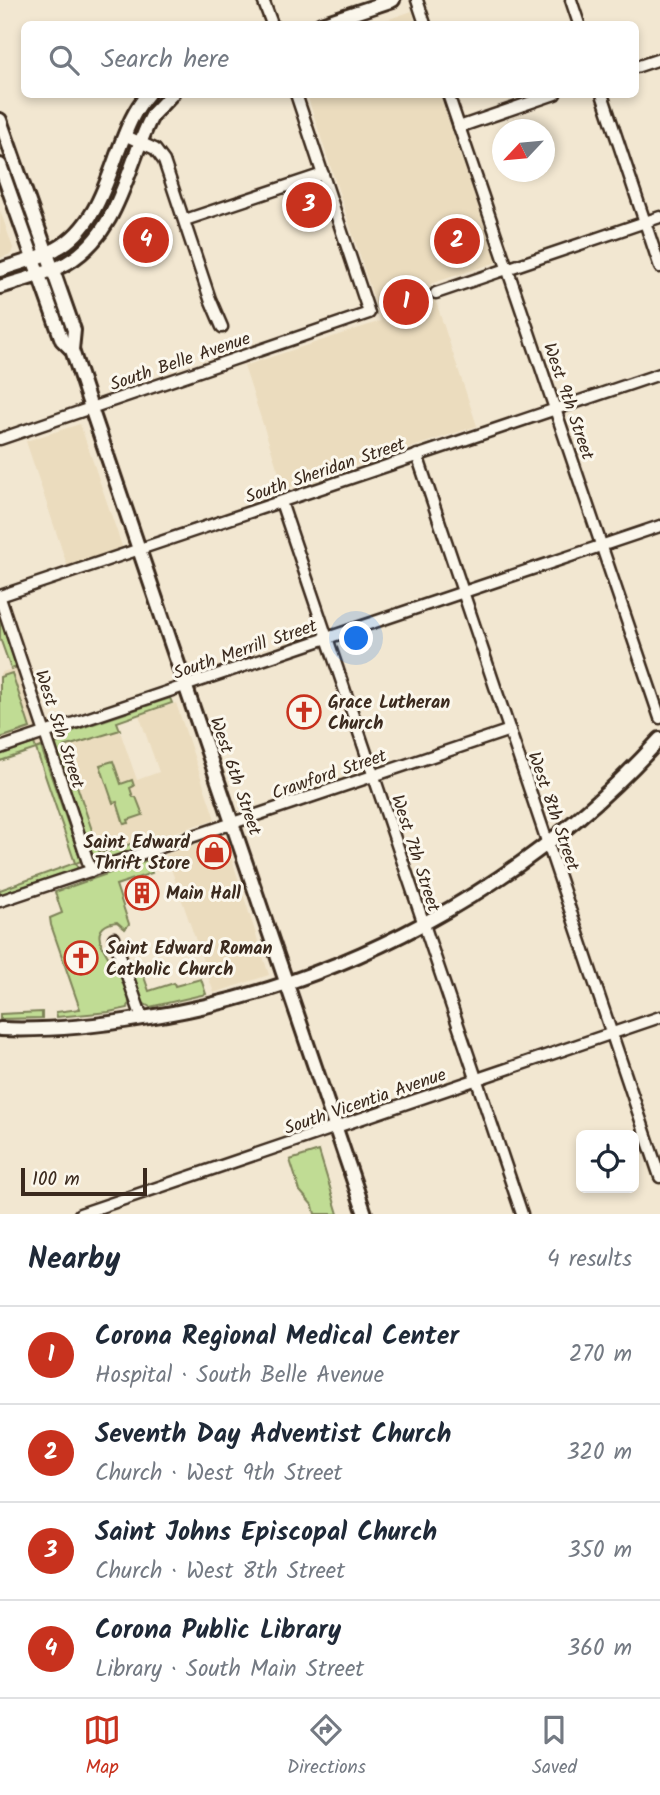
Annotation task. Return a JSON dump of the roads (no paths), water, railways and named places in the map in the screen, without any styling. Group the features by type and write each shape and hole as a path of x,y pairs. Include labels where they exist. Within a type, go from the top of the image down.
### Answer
{"main road":[{"path":"330,21 393,0"},
{"path":"0,270 47,254 72,239 89,220 107,184 124,135 144,98"},
{"path":"0,287 65,264 83,252 103,230 114,211 153,114 168,98"},
{"name":"West 6th Street","path":"0,120 74,330 72,350 365,1214"},
{"name":"West 6th Street","path":"0,165 62,340 72,350"},
{"path":"0,1029 76,1027 225,1002 286,984 359,955 423,924 484,888 548,843 608,792 660,739"}],"street":[{"path":"264,0 271,21"},
{"path":"417,0 424,21"},
{"path":"571,0 578,21"},
{"path":"639,66 660,59"},
{"path":"185,220 323,174 297,98"},
{"name":"West 9th Street","path":"449,98 660,718"},
{"path":"459,127 543,98"},
{"path":"602,98 660,267"},
{"path":"124,135 155,149 164,161 222,327"},
{"name":"South Belle Avenue","path":"0,439 369,313 323,174"},
{"path":"436,293 660,217"},
{"name":"South Sheridan Street","path":"0,597 660,374"},
{"name":"West 8th Street","path":"417,456 660,1177"},
{"name":"West 7th Street","path":"281,502 522,1214"},
{"name":"South Merrill Street","path":"0,748 660,526"},
{"name":"West 5th Street","path":"0,597 91,871"},
{"name":"Crawford Street","path":"0,901 510,730"},
{"path":"114,938 142,1018"},
{"name":"South Vicentia Avenue","path":"80,1214 660,1017"}],"place":[{"name":"Saint Johns Episcopal Church","path":"309,205"},
{"name":"Corona Public Library","path":"146,240"},
{"name":"Seventh Day Adventist Church","path":"457,241"},
{"name":"Corona Regional Medical Center","path":"406,302"},
{"name":"Grace Lutheran Church","path":"304,712"},
{"name":"Saint Edward Thrift Store","path":"214,852"},
{"name":"Main Hall","path":"142,893"},
{"name":"Saint Edward Roman Catholic Church","path":"81,958"}]}
